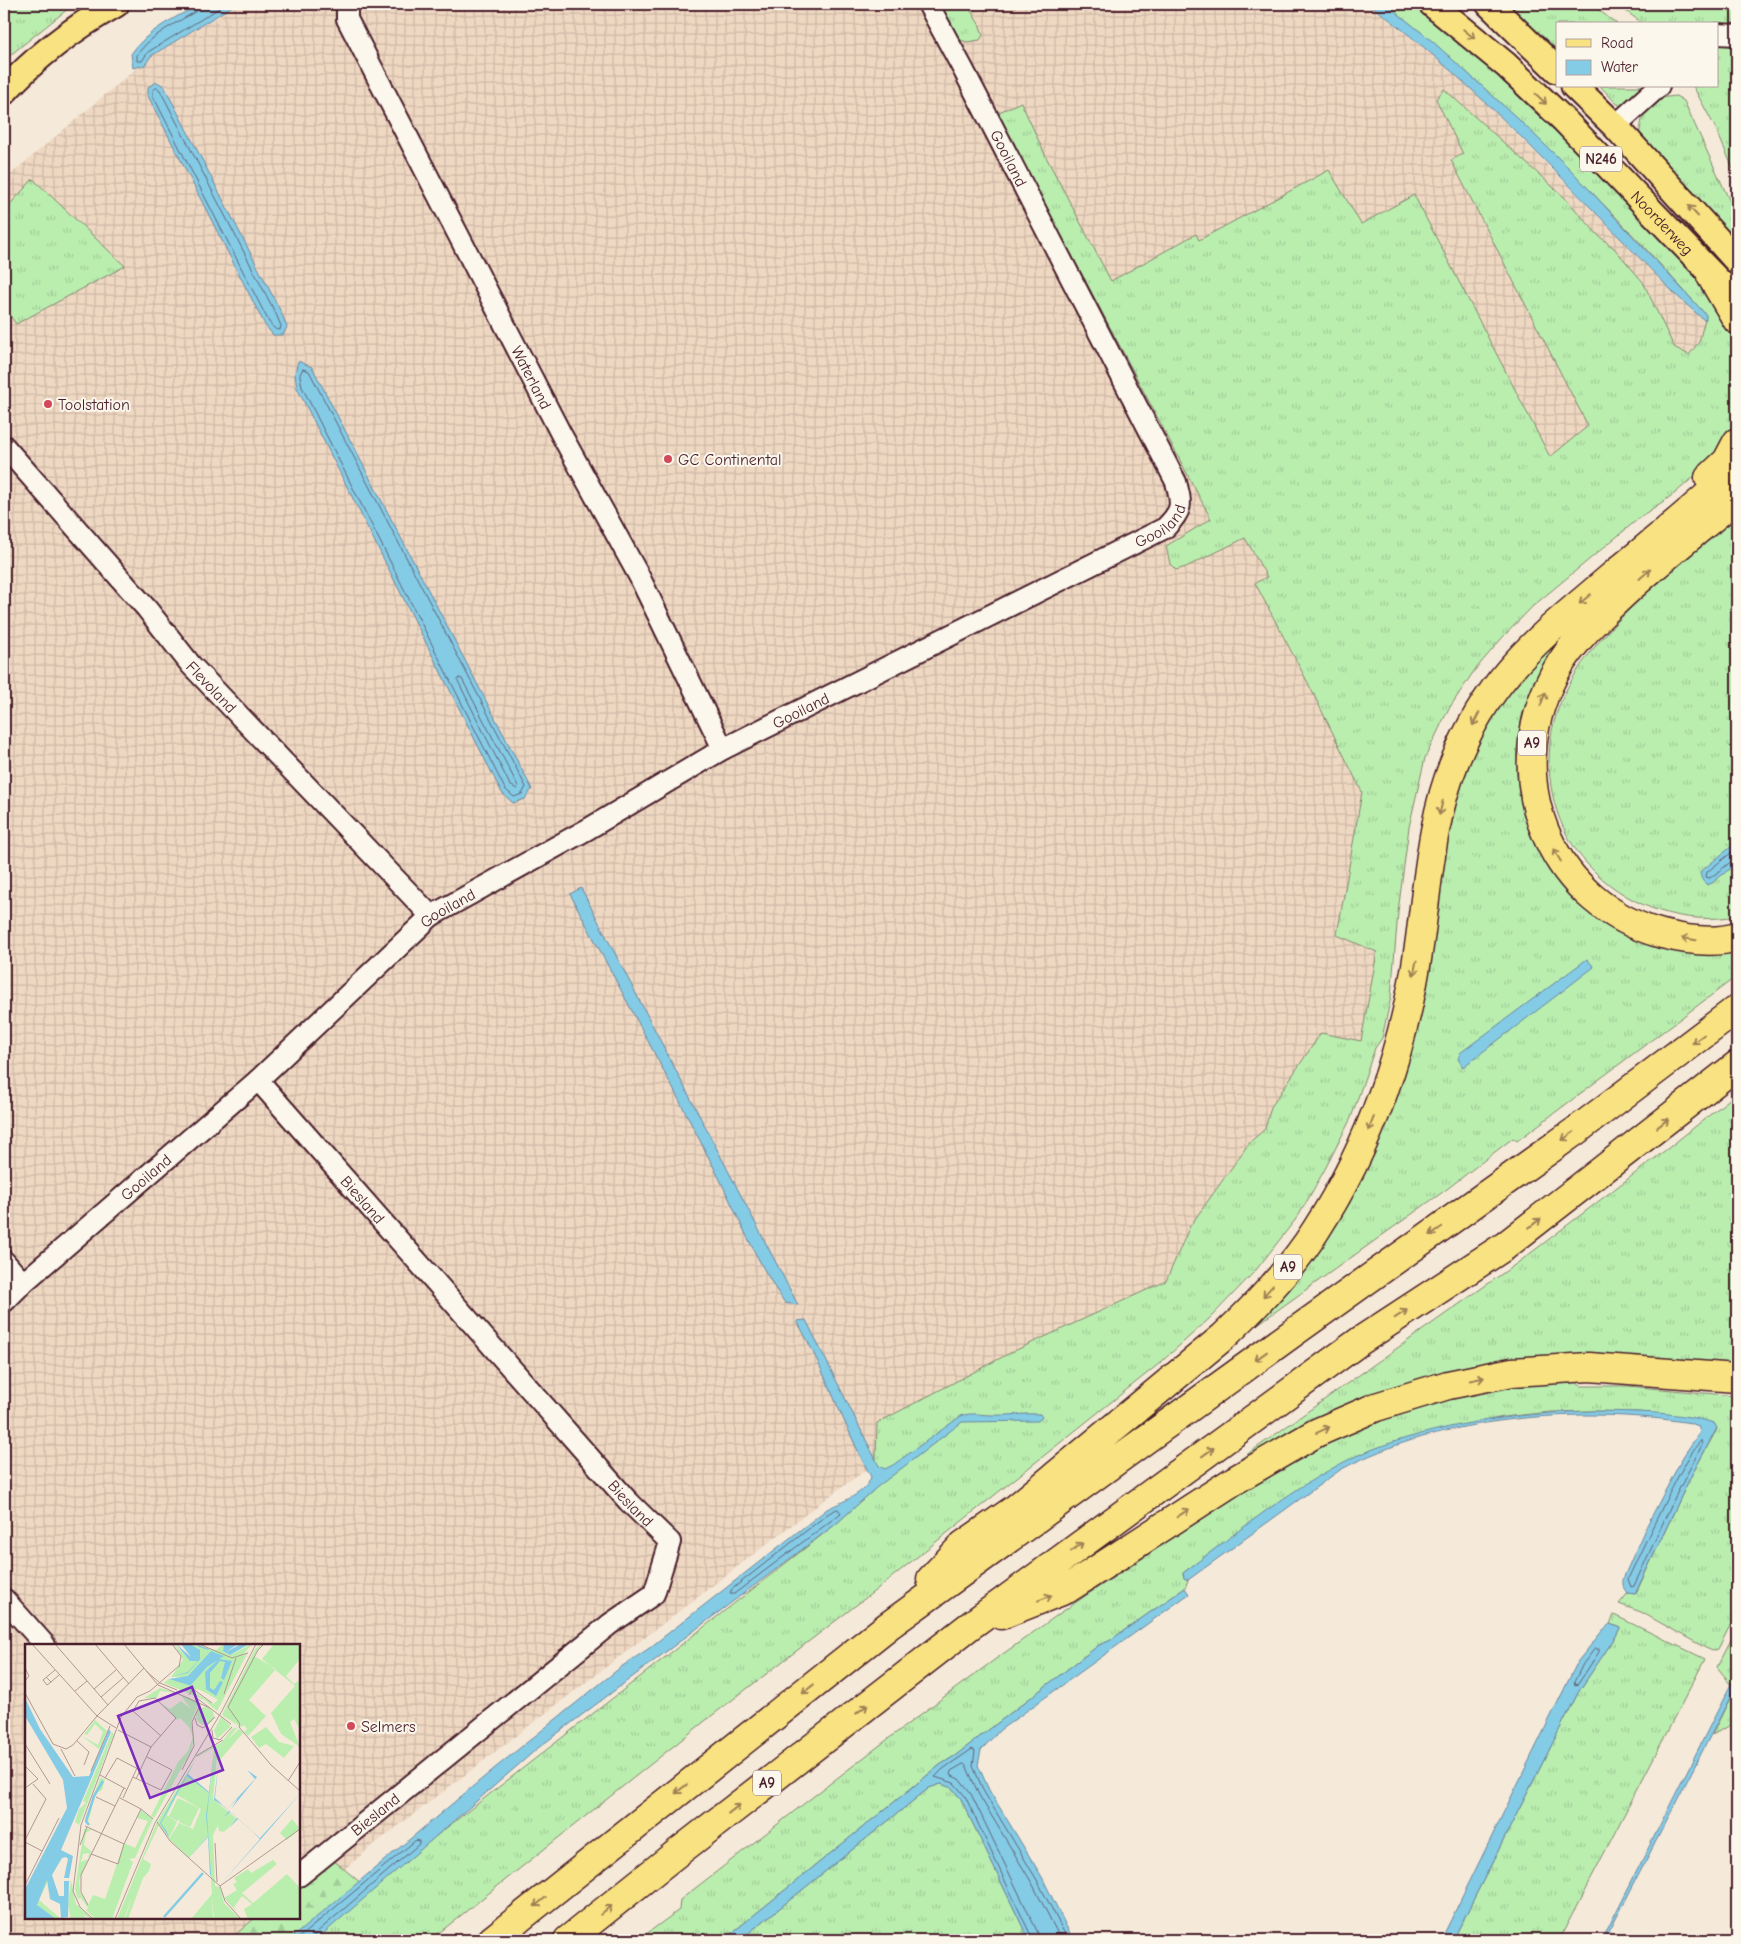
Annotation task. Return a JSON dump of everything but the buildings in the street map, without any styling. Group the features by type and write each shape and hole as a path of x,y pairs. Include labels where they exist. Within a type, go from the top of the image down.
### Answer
{"highway":[{"path":"1711,276 1737,320"},
{"path":"1676,523 1698,488 1727,461 1737,442"},
{"name":"A9","path":"888,1626 963,1545 1015,1509 1223,1337 1254,1307 1315,1233 1339,1192 1363,1143 1383,1093 1407,1015 1419,948 1431,849 1442,803 1455,761 1480,712 1509,671 1556,624 1737,469"},
{"name":"A9","path":"1737,498 1644,574 1602,613 1578,639 1560,664 1548,686 1539,709 1532,747 1532,784 1541,826 1556,855 1572,878 1590,896 1610,911 1646,930 1671,936 1697,940 1737,937"},
{"name":"A9","path":"492,1940 888,1626 1577,1130 1737,1009"},
{"name":"A9","path":"568,1940 672,1856 967,1628 1360,1341 1504,1246 1737,1066"},
{"name":"A9","path":"967,1628 1067,1589 1235,1480 1316,1433 1376,1407 1448,1385 1512,1372 1589,1367 1737,1378"}],"main road":[{"path":"4,92 50,47 116,4"},
{"name":"Noorderweg","path":"1432,4 1506,65 1559,115 1711,276 1737,300"},
{"path":"1489,4 1556,69"},
{"name":"Noorderweg","path":"1576,88 1616,126 1734,255"}],"street":[{"name":"Waterland","path":"348,4 347,19 561,434 639,576 723,749"},
{"name":"Gooiland","path":"4,1302 23,1283 258,1080 431,916 588,829 723,749 1165,528 1177,516 1181,501 1176,482 928,4"},
{"path":"1718,34 1737,35"},
{"path":"1616,126 1657,88"},
{"name":"Flevoland","path":"4,446 147,609 192,665 431,916"},
{"name":"Biesland","path":"258,1080 622,1494 670,1542 654,1594 610,1624 300,1875"},
{"path":"4,1261 23,1283"},
{"path":"4,1599 44,1644"}],"shaded area":[{"path":"239,4 1369,4 1445,65 1486,103 1677,296 1706,319 1699,342 1689,356 1308,681 1362,792 1337,935 1378,952 1361,1042 1321,1034 1271,1107 1265,1129 1250,1142 1190,1226 1166,1281 968,1397 831,1495 372,1846 300,1907 300,1644 25,1644 25,1919 286,1919 260,1940 4,1940 4,180 151,56"}],"green space":[{"path":"4,4 74,4 4,60"},
{"path":"938,4 967,4 980,26 983,35 980,40 967,42 957,39"},
{"path":"1386,4 1414,4 1469,49 1590,164 1697,277 1723,310 1732,330 1737,349 1737,410 1732,428 1718,456 1674,494 1643,515 1533,606 1474,671 1448,710 1425,758 1409,827 1398,912 1391,997 1382,1038 1375,1048 1351,1118 1325,1169 1299,1215 1256,1270 1210,1318 1160,1363 872,1593 710,1717 430,1940 305,1940 836,1524 875,1489 877,1423 1012,1352 1166,1281 1190,1226 1250,1142 1265,1129 1271,1107 1321,1033 1361,1041 1377,952 1337,935 1362,792 1307,681 1255,583 1267,577 1245,538 1186,567 1176,570 1170,564 1166,546 1211,519 997,113 1021,102 1046,157 1111,281 1196,234 1199,240 1329,170 1361,224 1414,195 1550,457 1588,426 1451,160 1463,154 1436,99 1444,89 1564,197 1600,237 1614,248 1643,282 1674,347 1689,355 1699,342 1706,315 1592,192 1512,114 1471,76"},
{"path":"1503,4 1591,4 1614,22 1556,22 1556,48 1546,45"},
{"path":"1617,4 1737,4 1737,27 1718,28 1718,22 1640,22"},
{"path":"1718,44 1737,45 1737,178 1716,129 1694,88 1718,88"},
{"path":"1602,88 1648,88 1623,107 1616,103"},
{"path":"1676,96 1684,101 1737,217 1737,244 1639,136 1643,114 1659,98"},
{"path":"33,179 125,266 16,324 4,307 4,211"},
{"path":"1737,511 1737,916 1698,918 1679,916 1643,905 1626,896 1610,885 1586,863 1572,843 1561,822 1553,798 1549,753 1554,723 1564,696 1578,670 1596,646 1638,601"},
{"path":"1605,596 1524,725 1579,896 1737,943 1737,976 1517,1141 1513,1138 1447,1189 1237,1339 1361,1174 1385,1127 1413,1049 1407,1046 1442,840 1462,764 1512,678"},
{"path":"1737,1093 1737,1367 1516,1362 1218,1475 1523,1259"},
{"path":"1576,1381 1580,1386 1628,1386 1737,1396 1737,1612 1718,1649 1711,1651 1641,1612 1619,1604 1628,1593 1635,1594 1637,1591 1689,1480 1717,1429 1714,1423 1639,1412 1551,1412 1503,1417 1425,1434 1363,1453 1279,1502 1183,1573 1184,1578 1188,1580 1185,1588 1109,1641 1099,1645 956,1755 940,1765 723,1940 638,1940 679,1910 680,1900 857,1763 992,1662 1195,1522 1289,1463 1356,1430 1413,1408 1459,1396 1504,1388"},
{"path":"1614,1615 1705,1659 1559,1940 1453,1940 1579,1691 1620,1628 1610,1624"},
{"path":"1737,1628 1737,1722 1712,1735 1736,1686 1731,1684 1717,1667"},
{"path":"941,1784 952,1788 961,1799 1029,1940 740,1940 929,1788"},
{"path":"332,1859 368,1889 305,1940 229,1940 254,1919 300,1919 300,1880"}],"water":[{"path":"200,4 236,4 151,56 145,65 133,68 131,54 145,38 162,25"},
{"path":"1369,4 1386,4 1431,40 1514,115 1571,170 1697,305 1706,315 1706,319 1704,320 1677,296 1490,107 1451,71"},
{"path":"157,82 164,86 281,312 287,327 283,335 273,335 265,325 148,96 148,87"},
{"path":"298,361 312,367 532,789 525,799 513,803 502,793 297,388 295,374"},
{"path":"1737,842 1737,863 1712,883 1706,884 1702,880 1700,872"},
{"path":"581,888 798,1305 785,1303 755,1252 694,1128 570,894"},
{"path":"1587,959 1594,967 1463,1067 1458,1059 1460,1053"},
{"path":"806,1320 879,1466 885,1469 961,1416 973,1414 1040,1414 1042,1417 1038,1421 962,1422 876,1488 836,1524 538,1748 316,1940 289,1940 495,1768 621,1667 648,1649 827,1509 852,1497 864,1488 871,1477 817,1359 797,1321"},
{"path":"1593,1411 1685,1416 1714,1423 1717,1428 1689,1480 1635,1594 1628,1593 1623,1585 1623,1579 1645,1529 1684,1455 1700,1432 1698,1426 1691,1423 1603,1415 1557,1416 1465,1427 1421,1437 1379,1452 1340,1470 1188,1580 1184,1578 1183,1573 1266,1510 1319,1476 1363,1453 1419,1434 1448,1427 1535,1414"},
{"path":"1185,1588 1189,1594 1000,1730 981,1750 978,1765 989,1790 1042,1877 1073,1940 1029,1940 961,1799 952,1788 941,1784 929,1788 740,1940 723,1940 940,1765 956,1755 1099,1645 1109,1641"},
{"path":"1610,1624 1620,1628 1616,1636 1579,1691 1453,1940 1441,1940 1578,1661"},
{"path":"1731,1684 1736,1686 1605,1940 1602,1940"}],"place":[{"name":"Toolstation","path":"48,404"},
{"name":"GC Continental","path":"668,459"},
{"name":"Selmers","path":"351,1726"}]}
